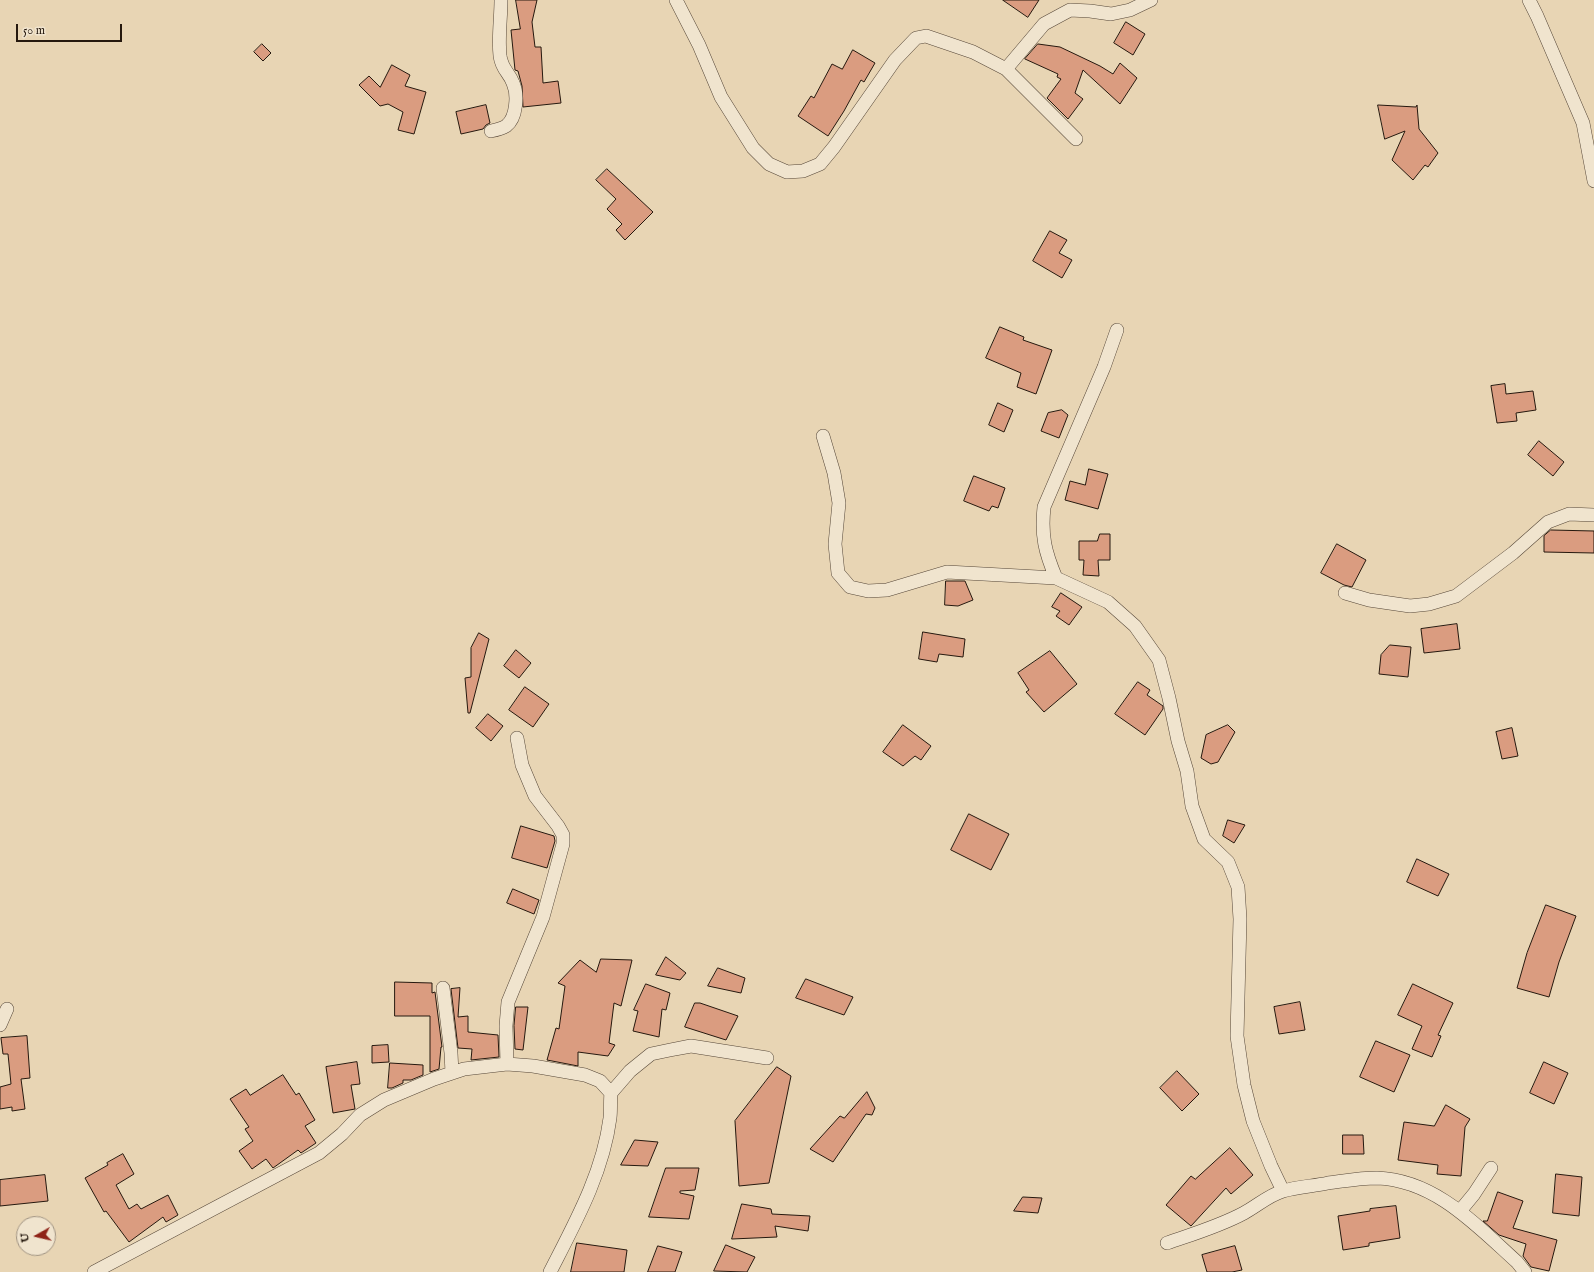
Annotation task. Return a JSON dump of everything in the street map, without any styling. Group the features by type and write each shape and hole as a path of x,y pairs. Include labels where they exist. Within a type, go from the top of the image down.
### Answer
{"street":[{"path":"491,131 505,126 511,120 515,102 515,87 513,81 504,71 500,55 501,0"},
{"path":"676,0 700,45 721,97 753,148 769,164 787,172 803,171 820,164 834,147 895,60 916,38 926,36 973,52 1006,69 1076,139"},
{"path":"1006,69 1044,24 1070,10 1111,14 1130,10 1151,0"},
{"path":"1529,0 1583,123 1594,181"},
{"path":"1056,578 1047,557 1042,527 1044,507 1104,368 1117,330"},
{"path":"823,436 834,473 839,503 835,544 838,573 850,587 868,591 887,590 947,572 1056,578 1108,602 1136,626 1159,660 1178,741 1187,771 1192,806 1204,839 1228,862 1238,887 1240,920 1237,1036 1244,1085 1253,1121 1283,1191"},
{"path":"1345,593 1369,600 1410,606 1429,604 1456,596 1513,552 1548,522 1569,514 1594,515"},
{"path":"507,1064 506,1026 508,1002 543,917 563,844 563,835 535,796 522,765 517,738"},
{"path":"443,988 452,1073"},
{"path":"0,1025 7,1009"},
{"path":"550,1272 590,1191 598,1170 610,1118 611,1093 630,1071 651,1054 691,1046 767,1058"},
{"path":"94,1272 319,1153 342,1134 360,1115 384,1100 434,1079 464,1069 507,1064 585,1075 600,1081 611,1093"},
{"path":"1460,1211 1474,1194 1491,1168"},
{"path":"1168,1243 1237,1216 1270,1196 1283,1191 1352,1180 1377,1178 1397,1181 1423,1188 1450,1203 1517,1262 1525,1272"}],"building":[{"path":"516,0 537,0 532,22 535,47 541,47 543,83 558,81 561,103 523,107 522,86 518,71 515,70 511,30 520,29"},
{"path":"1003,0 1039,0 1028,17"},
{"path":"1126,22 1145,34 1133,55 1114,43"},
{"path":"262,44 271,53 263,61 254,52"},
{"path":"1038,44 1060,47 1100,66 1113,74 1120,63 1137,78 1120,104 1083,70 1075,93 1083,99 1068,119 1047,98 1061,79 1057,77 1058,74 1025,59"},
{"path":"853,50 875,63 864,82 861,80 828,136 798,116 811,96 814,98 832,64 842,69"},
{"path":"392,65 410,75 405,86 426,92 414,134 398,130 403,112 388,104 380,106 359,85 369,76 380,87"},
{"path":"486,105 490,123 483,129 461,134 456,112"},
{"path":"1378,105 1416,107 1417,105 1419,129 1438,153 1428,167 1425,165 1413,180 1392,160 1405,131 1385,139"},
{"path":"607,169 653,212 625,240 616,230 622,224 607,209 616,199 596,180"},
{"path":"1050,231 1067,240 1059,253 1072,260 1062,278 1033,261"},
{"path":"1000,327 1024,337 1023,340 1052,350 1036,394 1017,387 1021,373 986,358"},
{"path":"1505,384 1506,394 1533,391 1536,410 1516,413 1517,421 1497,423 1491,386"},
{"path":"998,403 1013,410 1004,432 989,425"},
{"path":"1062,410 1068,415 1059,438 1041,431 1048,413"},
{"path":"1539,441 1564,462 1553,476 1528,455"},
{"path":"1089,469 1108,474 1098,509 1065,500 1070,481 1085,485"},
{"path":"974,476 1005,488 998,508 992,506 989,511 964,501"},
{"path":"1551,530 1594,531 1594,553 1544,552 1544,536"},
{"path":"1100,534 1110,534 1110,560 1098,560 1099,576 1083,575 1084,560 1079,560 1079,541 1097,541"},
{"path":"1337,544 1366,560 1352,587 1344,585 1321,573"},
{"path":"946,581 965,581 973,600 958,606 945,605"},
{"path":"1061,593 1082,607 1069,625 1056,616 1060,611 1052,607"},
{"path":"1457,624 1460,649 1424,653 1421,629"},
{"path":"923,632 965,639 963,657 939,654 937,662 919,659"},
{"path":"479,633 489,639 470,713 468,713 465,678 471,677 471,648"},
{"path":"1390,645 1411,647 1408,677 1379,674 1381,655"},
{"path":"516,650 531,663 519,678 504,666"},
{"path":"1050,651 1077,684 1044,712 1026,692 1029,690 1018,673"},
{"path":"1138,682 1150,690 1147,695 1163,706 1163,709 1145,735 1115,714"},
{"path":"525,687 549,704 533,727 509,710"},
{"path":"488,714 503,726 491,741 476,728"},
{"path":"903,725 931,746 921,760 915,756 903,766 883,752"},
{"path":"1228,725 1235,732 1218,762 1211,764 1201,758 1206,735"},
{"path":"1512,728 1518,756 1502,759 1496,732"},
{"path":"969,814 1009,834 991,870 951,850"},
{"path":"1228,820 1245,825 1234,843 1223,836"},
{"path":"521,826 554,836 555,841 547,868 512,858"},
{"path":"1417,859 1449,874 1438,896 1407,882"},
{"path":"513,889 539,900 534,914 507,903"},
{"path":"1546,905 1576,916 1559,962 1549,997 1517,988 1527,953"},
{"path":"666,957 686,973 680,980 656,975"},
{"path":"601,959 632,960 621,1006 614,1003 609,1043 615,1045 608,1056 578,1052 578,1066 547,1060 556,1028 559,1029 565,986 558,983 580,960 596,972"},
{"path":"718,968 745,978 741,993 708,986"},
{"path":"806,979 853,997 844,1015 796,998"},
{"path":"395,982 432,983 432,993 435,992 442,1047 439,1069 430,1072 430,1016 395,1016"},
{"path":"646,984 670,993 666,1010 662,1009 659,1037 633,1031 638,1011 634,1010"},
{"path":"1413,984 1453,1003 1438,1035 1441,1036 1432,1057 1412,1049 1422,1026 1398,1015"},
{"path":"460,988 458,1017 468,1016 468,1032 498,1035 499,1057 471,1060 472,1049 458,1048 451,989"},
{"path":"1300,1002 1305,1030 1279,1034 1274,1007"},
{"path":"695,1003 700,1003 738,1016 726,1040 685,1027"},
{"path":"516,1007 528,1007 523,1050 515,1049 514,1026"},
{"path":"27,1036 30,1078 21,1079 25,1109 12,1111 12,1107 0,1109 0,1087 11,1084 8,1054 3,1054 1,1038"},
{"path":"1376,1041 1410,1055 1394,1092 1360,1077"},
{"path":"388,1045 389,1062 372,1063 372,1046"},
{"path":"357,1062 360,1084 351,1085 355,1109 333,1113 326,1067"},
{"path":"1544,1062 1568,1073 1554,1104 1530,1093"},
{"path":"390,1063 423,1065 423,1075 411,1080 403,1080 403,1083 392,1088 388,1088"},
{"path":"777,1067 791,1076 769,1183 739,1186 735,1121"},
{"path":"1177,1071 1199,1094 1182,1111 1160,1088"},
{"path":"283,1075 296,1095 299,1093 315,1120 305,1126 316,1143 301,1153 298,1150 273,1168 266,1159 252,1169 239,1151 253,1141 245,1129 249,1127 230,1099 246,1089 250,1095"},
{"path":"867,1092 875,1108 872,1115 866,1114 833,1162 810,1149 840,1116 844,1118"},
{"path":"1446,1105 1470,1119 1465,1127 1461,1176 1437,1174 1438,1165 1398,1160 1404,1122 1434,1126"},
{"path":"1343,1135 1363,1135 1364,1154 1343,1154"},
{"path":"635,1140 658,1142 648,1166 621,1165"},
{"path":"1230,1148 1253,1175 1231,1194 1226,1188 1191,1226 1166,1205 1191,1176 1195,1179"},
{"path":"123,1154 134,1174 116,1185 129,1209 137,1204 141,1209 168,1195 178,1215 166,1222 163,1217 129,1242 106,1211 104,1212 85,1178 108,1165 107,1163"},
{"path":"666,1168 699,1168 695,1190 680,1191 680,1193 694,1196 689,1219 649,1217"},
{"path":"1556,1174 1582,1177 1579,1216 1553,1213"},
{"path":"45,1175 48,1201 0,1206 0,1180"},
{"path":"1498,1192 1523,1201 1513,1228 1557,1240 1549,1271 1531,1267 1523,1256 1526,1244 1499,1235 1483,1221 1487,1221"},
{"path":"1023,1197 1042,1198 1038,1213 1014,1211"},
{"path":"742,1204 771,1209 772,1214 810,1216 808,1231 775,1226 777,1237 732,1239"},
{"path":"1396,1206 1400,1238 1369,1243 1369,1246 1343,1250 1338,1216 1370,1211 1370,1209"},
{"path":"577,1243 627,1250 624,1272 571,1272"},
{"path":"726,1245 755,1257 747,1272 714,1271"},
{"path":"658,1246 682,1252 675,1272 648,1272"},
{"path":"1235,1246 1242,1270 1232,1272 1207,1272 1202,1255"}]}
